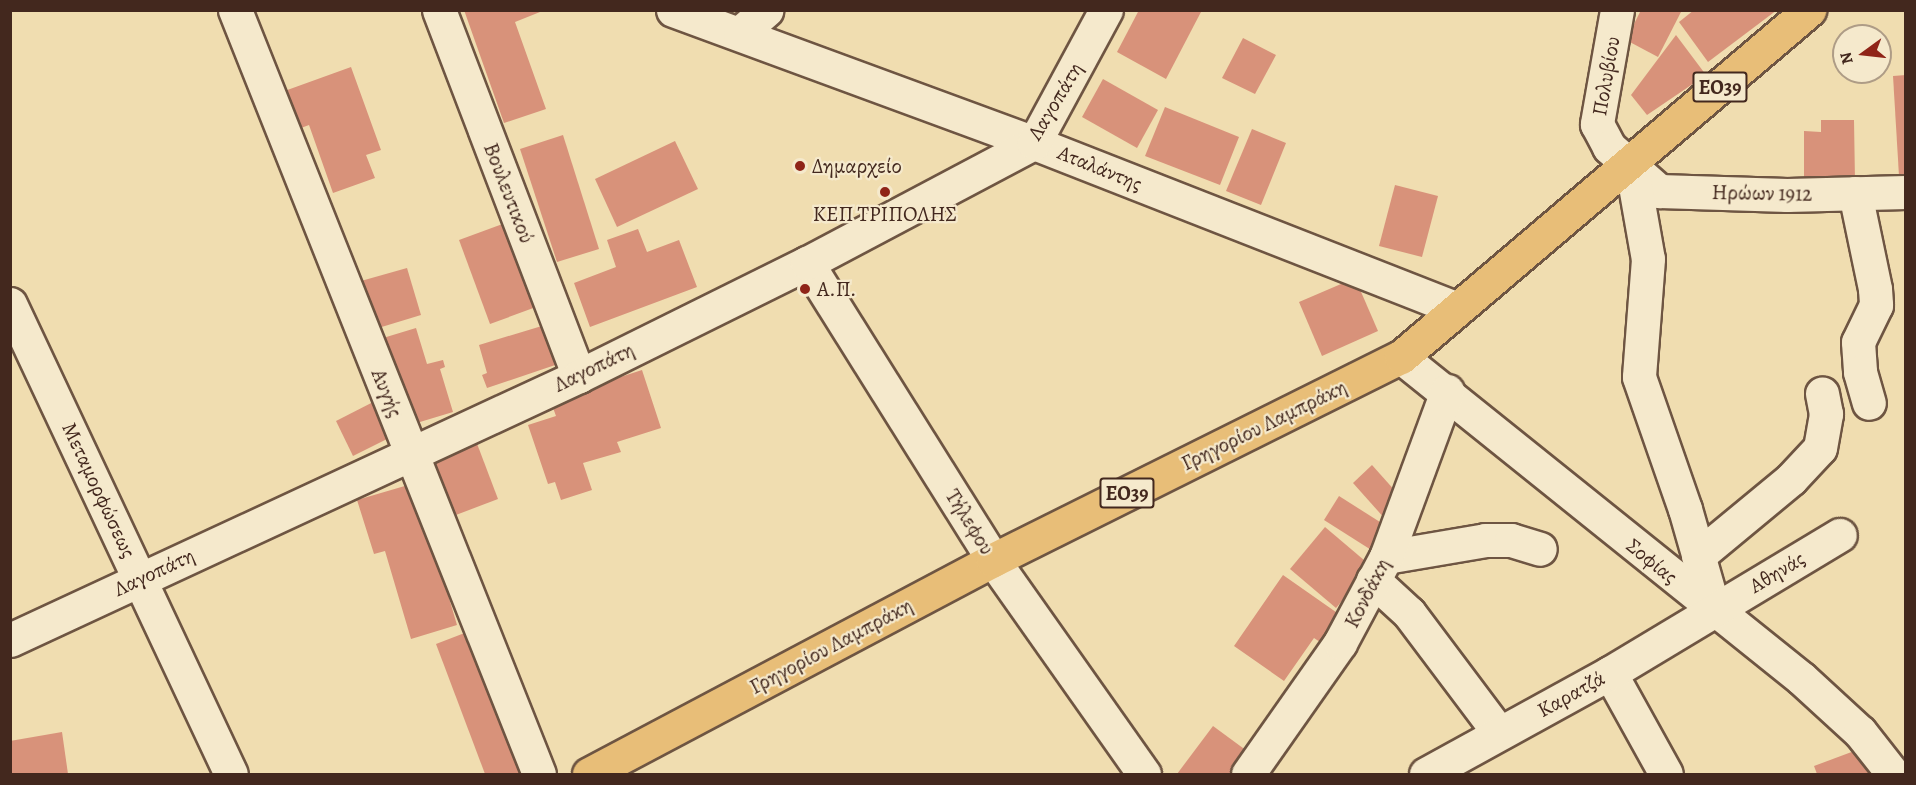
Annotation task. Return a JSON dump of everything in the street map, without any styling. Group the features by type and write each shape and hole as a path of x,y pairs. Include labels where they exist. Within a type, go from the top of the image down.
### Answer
{"main road":[{"name":"Γρηγορίου Λαμπράκη","path":"607,771 993,560 1401,357 1809,10"}],"street":[{"name":"Αυγής","path":"234,10 539,774"},
{"name":"Βουλευτικού","path":"439,10 579,376"},
{"name":"Αταλάντης","path":"673,10 1034,143 1457,309"},
{"path":"740,33 766,10"},
{"name":"Λαγοπάτη","path":"10,640 410,452 579,376 807,263 1034,143 1106,10"},
{"name":"Πολυβίου","path":"1617,10 1597,124 1609,147 1631,163"},
{"path":"1631,163 1648,259 1639,377 1714,610"},
{"name":"Ηρώων 1912","path":"1631,163 1659,191 1905,192"},
{"path":"1854,193 1875,289 1876,305 1858,342 1860,372 1869,403"},
{"name":"Τήλεφου","path":"807,263 993,560 1144,774"},
{"name":"Μεταμορφώσεως","path":"10,304 231,774"},
{"name":"Σοφίας","path":"1401,357 1447,391 1714,610 1801,678 1860,732 1893,774"},
{"name":"Κονδάκη","path":"1248,774 1340,643 1380,568 1447,391"},
{"path":"1698,556 1791,479 1820,448 1826,414 1822,393"},
{"name":"Αθηνάς","path":"1714,610 1840,535"},
{"path":"1499,734 1410,613 1380,568 1485,540 1511,540 1540,549"},
{"name":"Καρατζά","path":"1426,774 1610,673 1714,610"},
{"path":"1610,673 1666,774"}],"building":[{"path":"464,10 545,10 515,22 546,109 504,123"},
{"path":"1139,10 1202,10 1166,79 1117,52"},
{"path":"1641,10 1682,10 1658,57 1626,40"},
{"path":"1694,10 1777,10 1708,62 1679,22"},
{"path":"1676,35 1706,75 1647,115 1631,95"},
{"path":"1243,38 1276,55 1255,94 1222,78"},
{"path":"351,67 381,150 366,155 375,178 333,193 309,125 293,131 279,93"},
{"path":"1906,75 1906,175 1899,176 1893,76"},
{"path":"1103,79 1158,110 1137,148 1082,117"},
{"path":"1165,107 1239,137 1220,185 1145,156"},
{"path":"1821,120 1854,120 1855,181 1804,181 1804,131 1821,132"},
{"path":"1252,129 1286,143 1261,205 1226,191"},
{"path":"563,135 599,249 557,262 520,149"},
{"path":"675,141 698,189 617,227 595,179"},
{"path":"1395,185 1438,196 1422,257 1379,246"},
{"path":"516,219 547,303 490,324 459,240"},
{"path":"638,229 647,252 679,240 697,287 590,327 574,283 616,267 607,240"},
{"path":"407,268 421,315 375,329 361,281"},
{"path":"1355,278 1378,331 1322,356 1299,302"},
{"path":"555,322 567,361 487,388 482,375 487,373 479,345"},
{"path":"416,328 427,364 443,360 445,367 440,369 453,412 410,425 383,338"},
{"path":"642,370 661,428 617,442 621,452 583,463 592,490 561,500 555,482 548,484 528,425 556,416 548,394 593,386"},
{"path":"381,398 399,433 353,456 336,421"},
{"path":"476,441 498,499 448,518 427,460"},
{"path":"1372,465 1405,502 1386,520 1353,483"},
{"path":"415,483 457,625 411,639 385,551 374,554 357,500"},
{"path":"1339,496 1391,529 1376,553 1324,520"},
{"path":"1325,527 1371,566 1336,608 1290,569"},
{"path":"1283,575 1343,617 1323,644 1314,638 1284,681 1234,646"},
{"path":"475,629 530,774 485,774 436,644"},
{"path":"1213,726 1247,751 1230,774 1177,774"},
{"path":"62,732 68,774 10,774 10,741"},
{"path":"1865,747 1876,774 1817,774 1814,766"}],"place":[{"name":"Δημαρχείο","path":"800,166"},
{"name":"ΚΕΠ ΤΡΙΠΟΛΗΣ","path":"885,192"},
{"name":"Α.Π.","path":"805,289"}]}
